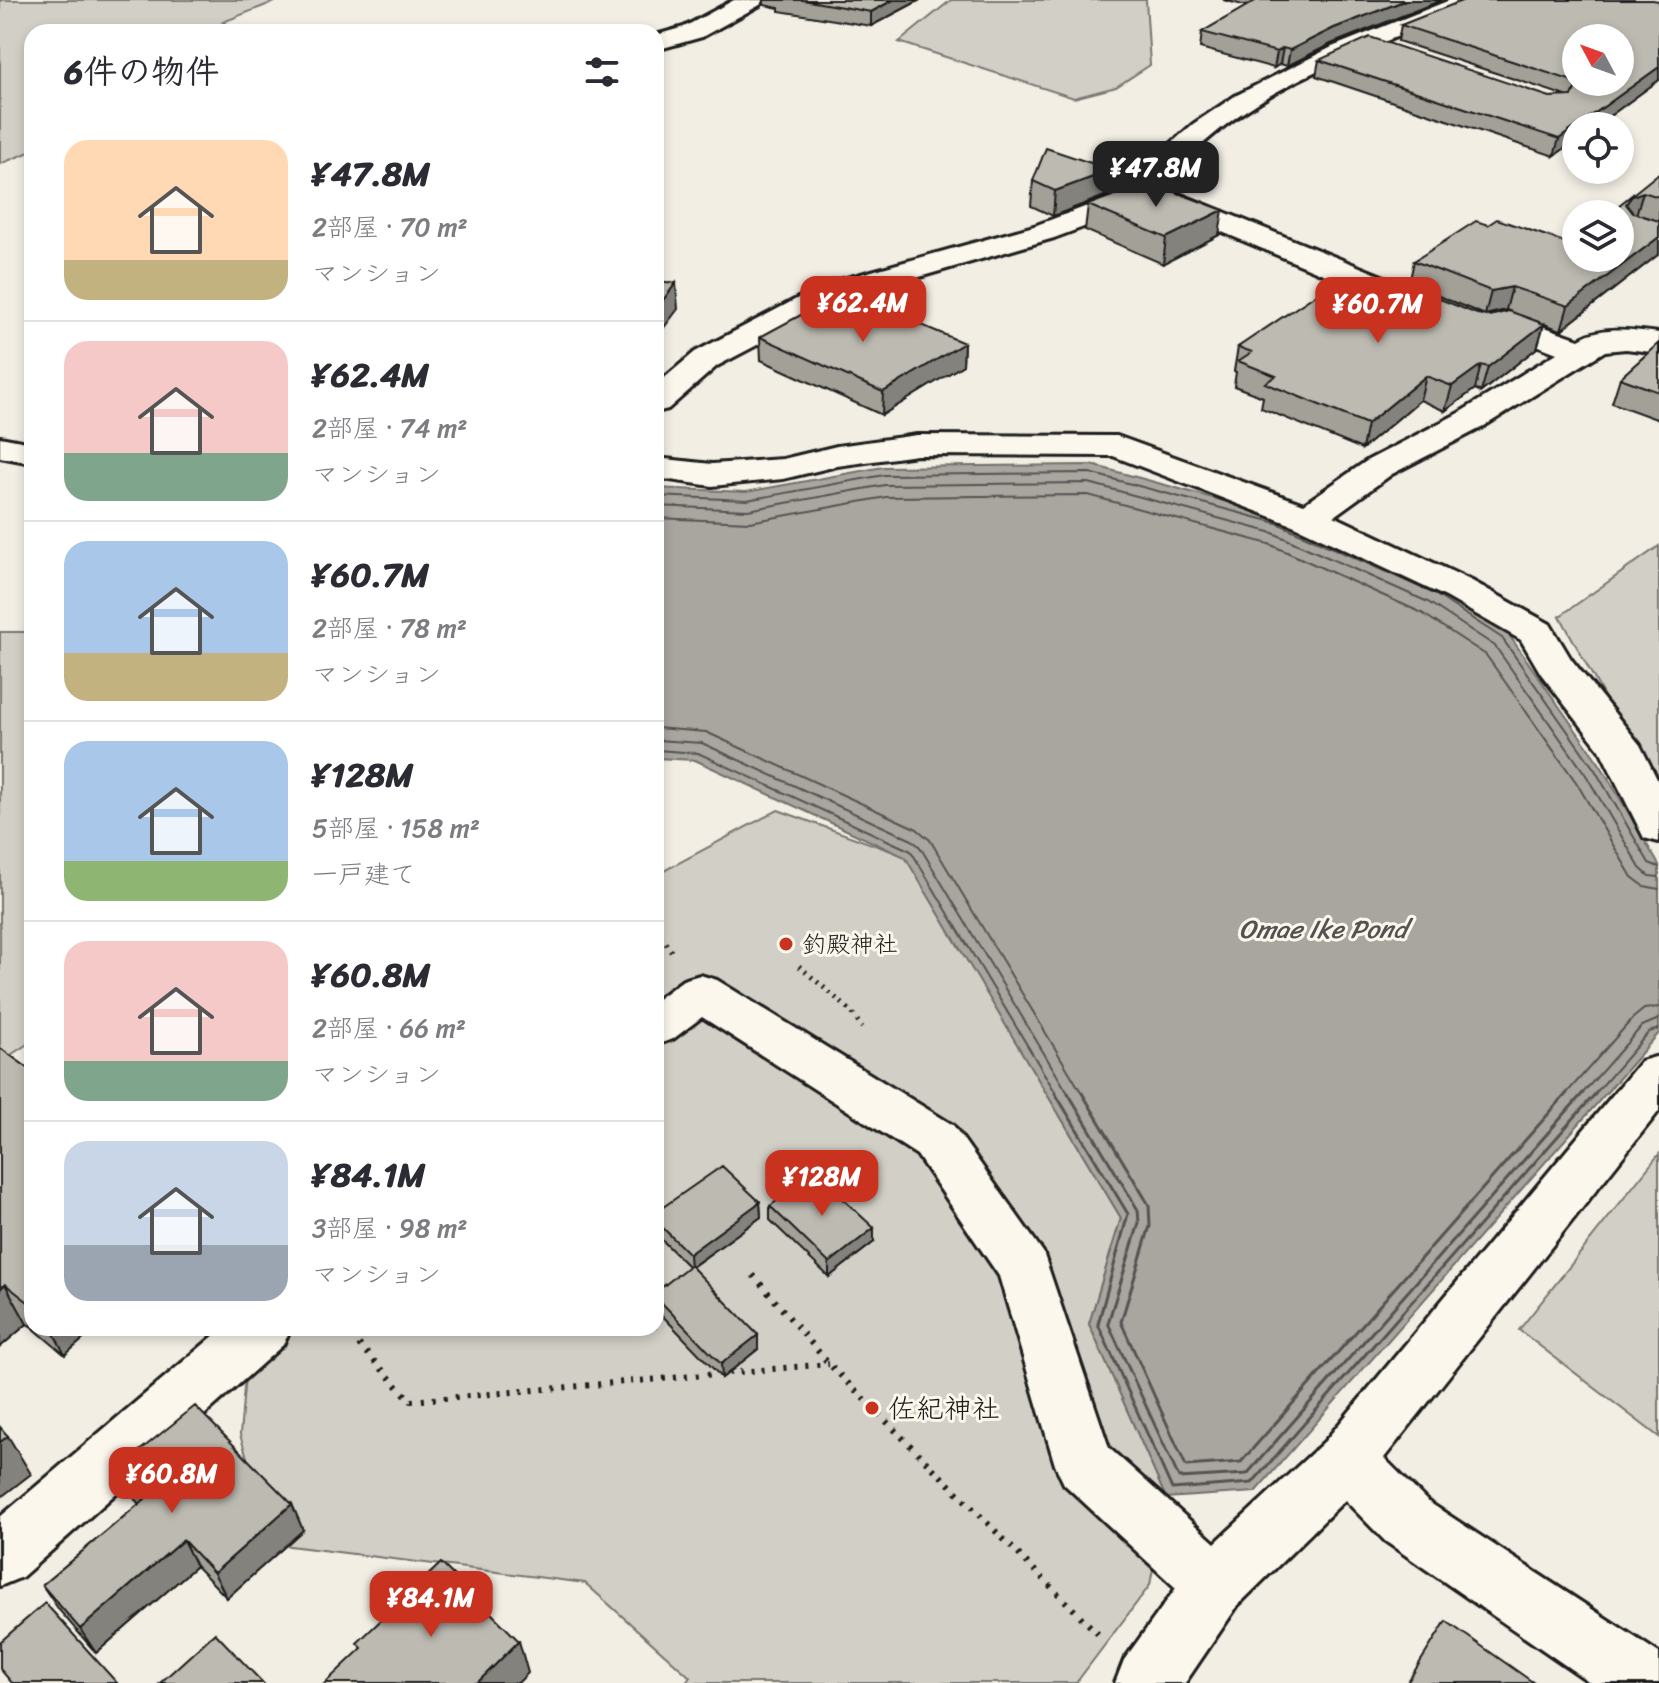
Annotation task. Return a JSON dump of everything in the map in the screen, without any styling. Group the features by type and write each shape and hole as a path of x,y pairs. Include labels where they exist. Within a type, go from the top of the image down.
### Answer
{"street":[{"path":"664,41 693,32 752,0"},
{"path":"1148,193 1152,182 1199,130 1279,81 1471,0"},
{"path":"1367,42 1407,55"},
{"path":"664,395 706,359 836,291 1044,232 1148,193 1483,328 1505,322 1581,351"},
{"path":"1308,518 1380,467 1469,421 1597,342 1659,343"},
{"path":"664,469 712,475 783,469 837,456 917,445 1117,446 1308,518 1459,589 1536,632 1555,665 1619,745 1659,827"},
{"path":"0,447 24,452"},
{"path":"664,1020 700,993 935,1140 1024,1268 1085,1465 1216,1584"},
{"path":"1131,1666 1346,1460 1659,1075"},
{"path":"0,1556 254,1336"},
{"path":"1346,1460 1406,1521 1647,1683"}],"path":[{"path":"753,1275 829,1364 1131,1666"},
{"path":"351,1336 411,1401 829,1364"}],"shaded area":[{"path":"0,0 279,0 223,22 227,24 24,24 24,154 0,164"},
{"path":"951,0 1146,0 1150,65 1116,87 1074,98 899,42"},
{"path":"1659,546 1659,797 1560,616"},
{"path":"0,632 24,632 24,1046 0,1062"},
{"path":"778,810 905,856 1121,1218 1089,1324 1166,1498 1150,1585 1076,1683 686,1683 690,1677 585,1583 274,1544 240,1435 248,1336 664,1336 664,871"},
{"path":"1659,1154 1659,1437 1519,1330"}],"water":[{"name":"Omae Ike Pond","path":"1092,465 1279,516 1437,586 1507,632 1601,766 1659,865 1659,1033 1255,1492 1166,1498 1089,1324 1121,1218 905,857 695,760 664,758 664,488 746,492 883,467"}],"building":[{"path":"803,0 893,0 871,12"},
{"path":"1257,0 1406,0 1334,28 1290,50 1283,48 1277,52 1202,32"},
{"path":"1464,0 1659,1 1659,67 1634,85 1634,24 1562,24 1562,77 1401,25"},
{"path":"1370,37 1550,97 1619,96 1596,112 1562,112 1562,137 1559,139 1319,60"},
{"path":"1046,148 1112,170 1055,191 1033,181"},
{"path":"1659,173 1659,197 1643,192 1625,200"},
{"path":"1149,182 1223,210 1166,238 1088,205"},
{"path":"1634,213 1659,221 1659,237 1634,256"},
{"path":"1497,219 1562,241 1562,272 1613,272 1568,306 1512,287 1491,291 1414,261 1476,221 1488,225"},
{"path":"1364,278 1380,283 1388,278 1477,314 1490,316 1509,311 1544,324 1488,367 1481,365 1452,386 1426,376 1367,424 1265,383 1276,376 1238,361 1252,352 1238,347 1339,279 1353,284"},
{"path":"664,282 676,283 664,299"},
{"path":"821,304 898,315 964,343 883,392 760,337"},
{"path":"1659,343 1659,392 1620,378"},
{"path":"0,1048 24,1065 24,1299 5,1284 0,1289"},
{"path":"722,1166 760,1202 689,1254 664,1229 664,1206"},
{"path":"815,1173 874,1228 829,1263 770,1206"},
{"path":"690,1265 758,1335 721,1364 664,1305 664,1286"},
{"path":"195,1406 292,1504 214,1573 183,1540 80,1629 42,1585 145,1499 117,1469"},
{"path":"0,1427 8,1436 0,1442"},
{"path":"441,1563 519,1641 477,1683 325,1683 362,1648 357,1643"},
{"path":"45,1603 117,1683 12,1683 0,1669 0,1642"},
{"path":"1446,1621 1534,1683 1407,1683"},
{"path":"215,1633 263,1683 160,1683"}],"place":[{"name":"釣殿神社","path":"786,944"},
{"name":"佐紀神社","path":"872,1408"}]}
